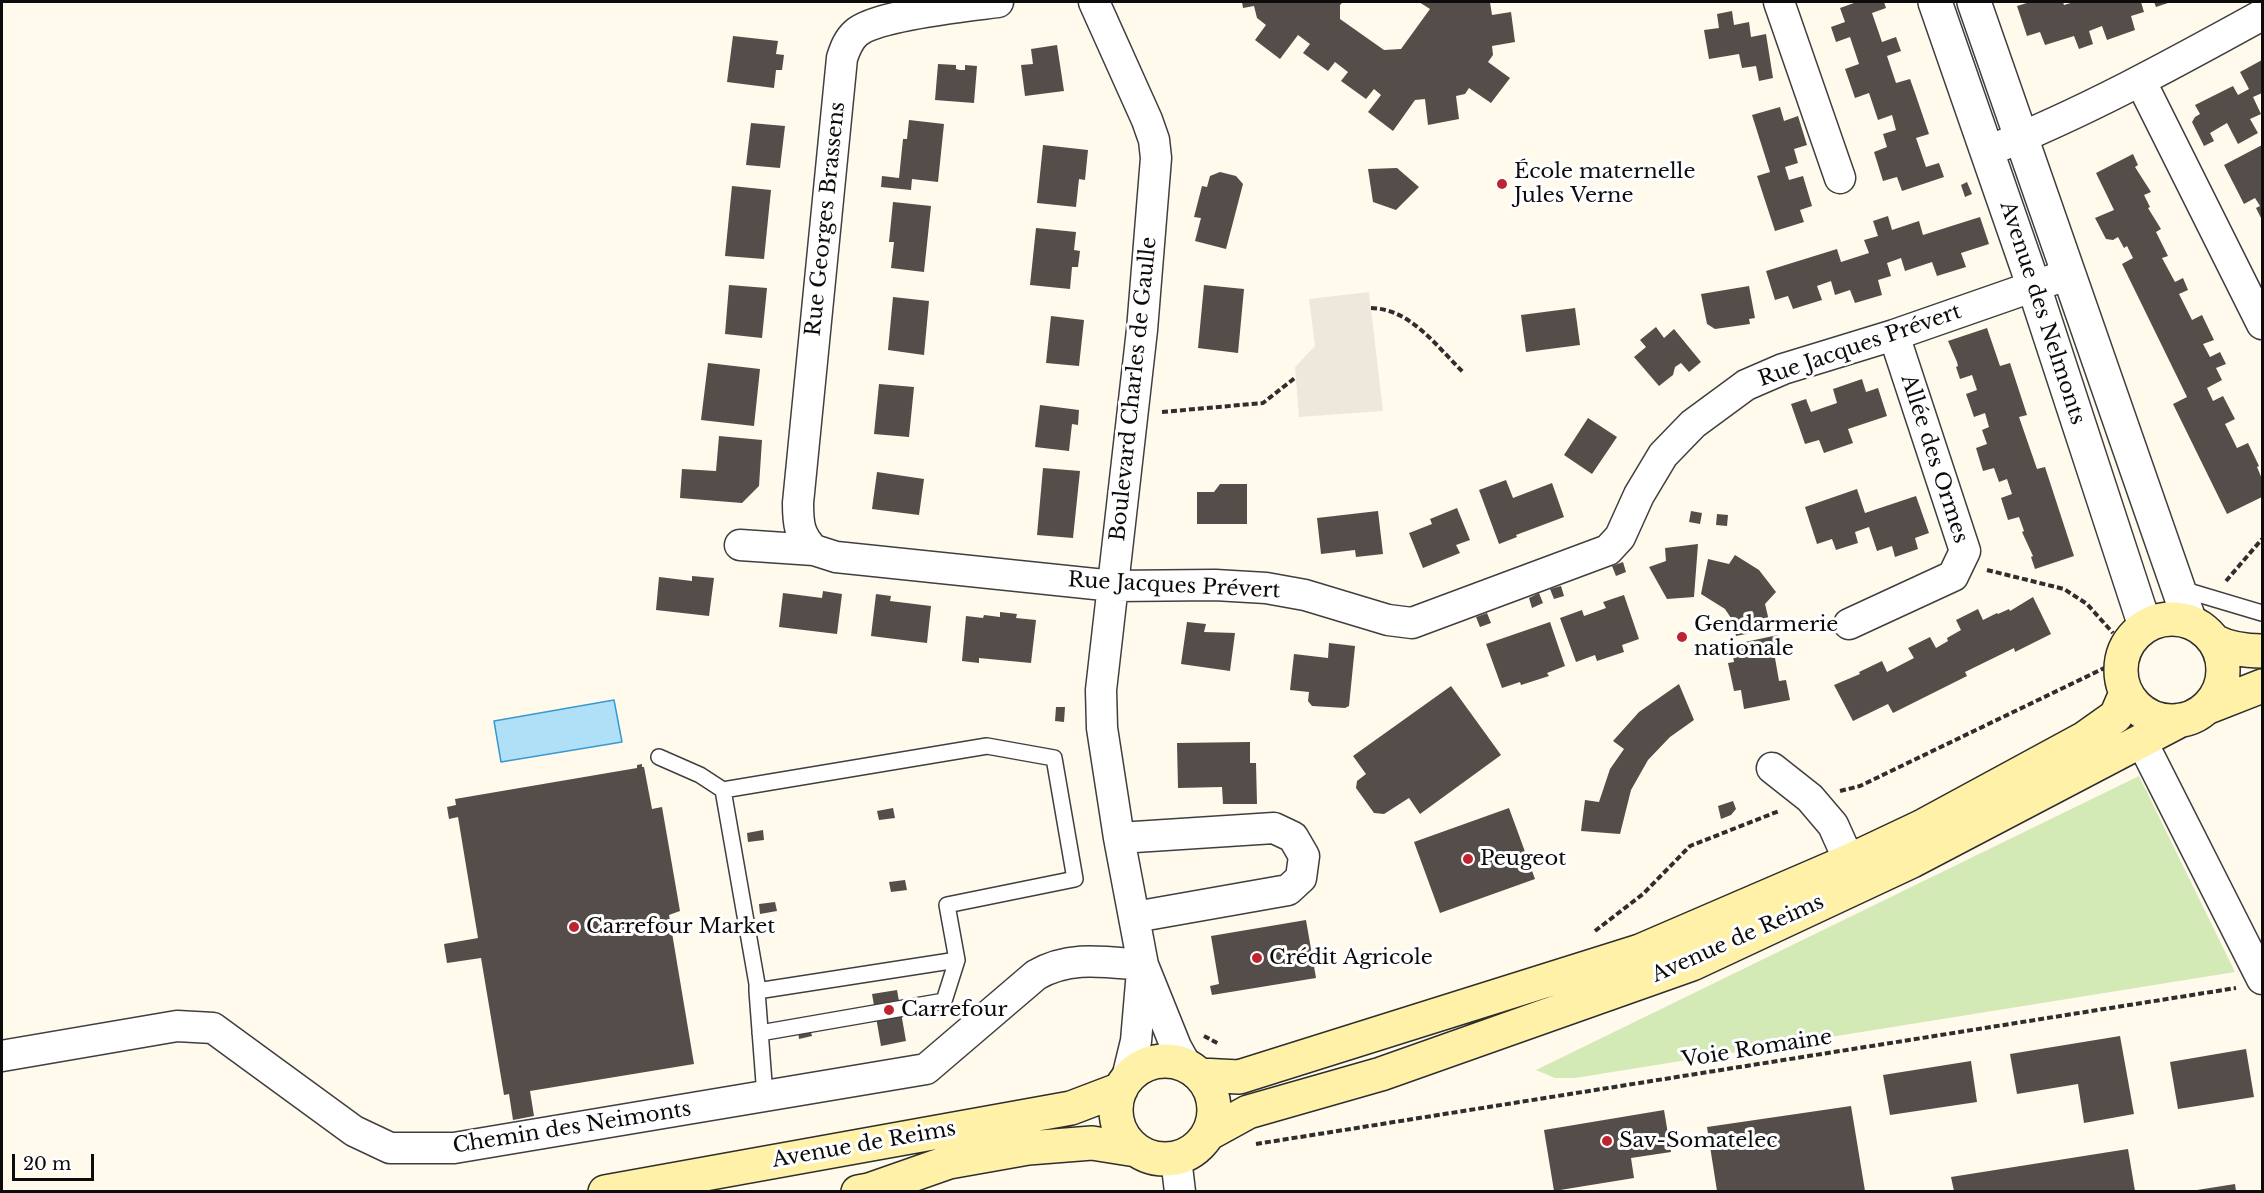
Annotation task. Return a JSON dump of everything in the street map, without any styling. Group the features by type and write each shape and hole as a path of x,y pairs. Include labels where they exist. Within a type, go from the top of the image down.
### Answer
{"main road":[{"path":"2126,693 2121,677 2131,644 2159,620 2174,618 2205,620 2228,647 2262,651"},
{"name":"Avenue de Reims","path":"858,1191 869,1190 949,1162 1028,1148 1092,1143 1136,1150 1162,1159 1176,1158 1194,1149 1208,1134 1248,1112 1381,1074 1692,964 1855,873 1922,827 2085,738 2116,716 2126,693 2136,706 2149,716 2165,721 2193,714 2216,697 2222,683 2221,654 2205,620"},
{"name":"Avenue de Reims","path":"605,1191 1071,1108 1124,1084 1139,1068 1154,1061 1171,1061 1193,1070 1239,1077 1640,951 1855,873 1912,861 2193,714 2262,686"},
{"path":"1193,1070 1209,1088 1214,1103 1214,1119 1208,1134"},
{"path":"1124,1084 1116,1105 1118,1122 1125,1137 1136,1150"}],"street":[{"name":"Rue Georges Brassens","path":"814,550 806,543 800,530 798,503 842,58 850,40 866,26 891,19 998,2"},
{"name":"Boulevard Charles de Gaulle","path":"1094,2 1147,120 1154,141 1156,158 1142,330 1131,414 1101,708 1102,728 1119,838 1143,965 1164,1015 1193,1070"},
{"path":"1779,2 1840,178"},
{"name":"Avenue des Nelmonts","path":"1935,2 2034,287 2131,644"},
{"name":"Avenue des Nelmonts","path":"1974,2 2178,588 2205,620"},
{"path":"1988,151 2141,82 2262,15"},
{"path":"2141,82 2262,324"},
{"name":"Rue Jacques Prévert","path":"740,545 814,550 836,557 1114,586 1215,585 1266,588 1315,597 1388,620 1403,623 1422,621 1608,550 1620,537 1639,495 1664,455 1693,424 1710,410 1730,395 1762,377 1894,335 2069,274"},
{"name":"Allée des Ormes","path":"1849,624 1953,576 1965,551 1894,335"},
{"path":"2142,742 2251,983"},
{"path":"1772,768 1810,798 1833,825 1855,873"},
{"path":"1119,838 1275,828 1293,837 1304,856 1301,878 1288,890 1135,917"},
{"name":"Chemin des Neimonts","path":"2,1056 177,1026 213,1028 354,1131 390,1148 454,1148 926,1069 1036,975 1051,966 1081,961 1143,965"},
{"name":"Boulevard Charles de Gaulle","path":"1124,1084 1136,1041 1143,965"},
{"path":"1176,1158 1180,1191"}],"lane":[{"path":"2205,620 2262,613"},
{"path":"659,757 700,775 723,790 987,746 1054,758 1075,879 947,905 957,960 944,1001 760,1033"},
{"path":"723,790 757,991 765,1096"},
{"path":"757,991 957,960"}],"path":[{"path":"1371,308 1390,310 1409,319 1463,372"},
{"path":"1131,414 1263,403 1296,377"},
{"path":"2205,620 2262,539"},
{"path":"1588,937 1643,894 1689,846 1810,798 1860,786 2131,644 2087,604 2064,589 1959,564"},
{"name":"Voie Romaine","path":"1256,1144 2251,983"},
{"path":"1164,1015 1222,1046"}],"green space":[{"path":"2139,776 2235,972 1575,1078 1555,1078 1536,1070"}],"shaded area":[{"path":"1369,292 1383,411 1299,417 1295,367 1315,346 1309,299"}],"water":[{"path":"614,700 622,742 501,762 494,721"}],"building":[{"path":"1242,2 1343,2 1340,5 1340,19 1384,50 1401,49 1430,9 1419,2 1490,2 1492,15 1511,12 1515,42 1492,46 1493,55 1488,62 1510,78 1491,103 1469,88 1465,94 1456,96 1459,119 1428,125 1425,99 1415,100 1393,131 1368,112 1381,95 1374,89 1366,99 1341,81 1348,72 1335,62 1328,71 1303,53 1310,44 1298,35 1280,59 1255,40 1266,25 1257,18 1254,6 1243,8"},
{"path":"1853,2 1884,2 1886,8 1872,13 1882,42 1896,37 1901,51 1887,56 1896,83 1910,79 1929,134 1916,138 1926,167 1939,163 1944,177 1902,191 1897,177 1883,181 1874,152 1887,147 1883,134 1896,130 1892,115 1878,120 1869,93 1855,98 1845,69 1859,64 1850,37 1836,42 1831,27 1845,22 1840,8"},
{"path":"2030,2 2063,2 2064,5 2074,2 2141,2 2144,12 2131,16 2135,30 2107,40 2102,26 2089,31 2093,44 2079,49 2074,36 2045,45 2040,32 2027,36 2017,6"},
{"path":"2154,2 2171,2 2156,7"},
{"path":"1732,11 1734,25 1749,22 1751,37 1766,34 1773,78 1759,81 1756,66 1742,68 1739,54 1709,59 1704,30 1719,28 1717,14"},
{"path":"733,36 778,41 776,54 784,55 782,70 776,70 774,88 727,82"},
{"path":"1057,45 1064,91 1025,96 1021,65 1033,64 1031,49"},
{"path":"2262,60 2262,93 2253,97 2261,114 2250,119 2258,133 2238,144 2227,123 2210,133 2214,141 2204,146 2192,122 2200,114 2195,105 2233,86 2238,95 2249,89 2240,72"},
{"path":"938,64 956,65 956,69 960,70 965,70 965,65 977,66 974,103 935,100"},
{"path":"1780,107 1784,121 1798,116 1807,145 1794,149 1798,163 1785,167 1789,180 1803,176 1812,206 1800,210 1804,222 1775,231 1757,176 1770,172 1752,115"},
{"path":"909,120 944,124 938,182 912,179 911,190 881,187 882,176 899,178 903,139 907,139"},
{"path":"751,123 785,126 780,168 746,165"},
{"path":"1043,145 1088,150 1085,180 1079,179 1076,207 1037,203"},
{"path":"2262,145 2262,220 2256,208 2260,206 2255,198 2244,204 2224,165"},
{"path":"2133,154 2138,165 2135,167 2151,192 2144,195 2150,207 2148,208 2161,229 2156,232 2168,256 2162,258 2175,282 2183,278 2188,290 2179,294 2192,320 2202,315 2214,340 2203,344 2210,357 2220,352 2226,364 2216,368 2222,380 2207,388 2213,401 2223,396 2235,419 2225,424 2237,448 2248,443 2259,466 2257,467 2262,479 2262,497 2227,514 2173,404 2187,397 2122,264 2133,258 2127,246 2124,248 2118,237 2113,240 2106,239 2095,218 2114,210 2096,173"},
{"path":"1397,168 1419,187 1396,210 1373,202 1368,169"},
{"path":"1220,172 1236,176 1243,184 1226,249 1195,241 1201,218 1194,217 1202,186 1207,187 1210,176"},
{"path":"1967,182 1972,194 1965,197 1961,185"},
{"path":"732,186 771,190 764,259 725,256"},
{"path":"893,202 931,206 924,272 891,268 894,242 889,242"},
{"path":"1888,216 1892,230 1919,221 1923,235 1980,217 1989,244 1961,253 1966,267 1937,276 1932,262 1905,271 1901,258 1887,263 1891,276 1878,280 1882,295 1855,303 1850,290 1835,295 1831,281 1817,286 1822,300 1793,309 1788,296 1775,300 1766,271 1837,249 1841,262 1869,253 1864,240 1878,236 1873,221"},
{"path":"1036,228 1076,232 1074,250 1080,251 1078,267 1072,267 1070,289 1030,285"},
{"path":"729,285 767,288 762,338 725,334"},
{"path":"1204,285 1244,289 1238,353 1198,348"},
{"path":"1749,286 1755,318 1749,319 1750,324 1715,329 1707,324 1701,294"},
{"path":"893,297 929,301 924,355 888,350"},
{"path":"1575,308 1580,345 1526,352 1521,315"},
{"path":"1051,316 1084,320 1079,366 1046,363"},
{"path":"1656,327 1664,338 1674,329 1701,362 1689,372 1681,363 1675,367 1673,375 1659,386 1634,357 1646,347 1640,340"},
{"path":"1987,328 2000,366 2010,363 2027,415 2019,417 2037,469 2045,467 2074,556 2035,569 2031,557 2033,556 2022,532 2024,531 2019,517 2008,520 2001,498 2012,494 2007,479 1999,482 1994,468 1983,471 1976,448 1987,444 1982,430 1989,427 1985,413 1974,417 1966,394 1977,390 1972,375 1960,379 1956,367 1957,362 1948,341"},
{"path":"708,363 760,369 754,426 701,420"},
{"path":"1862,379 1866,392 1878,388 1887,416 1848,429 1853,443 1824,453 1819,440 1805,444 1791,404 1806,399 1811,412 1837,403 1833,389"},
{"path":"879,384 914,387 909,437 874,434"},
{"path":"1040,405 1079,410 1078,425 1072,424 1069,451 1035,447"},
{"path":"1588,418 1617,437 1592,474 1564,455"},
{"path":"719,436 762,440 759,486 742,503 680,498 682,469 716,471"},
{"path":"1043,468 1080,471 1073,538 1037,535"},
{"path":"877,472 924,479 919,515 872,509"},
{"path":"1506,480 1513,498 1552,483 1564,517 1499,544 1479,490"},
{"path":"1220,484 1247,484 1247,524 1197,524 1197,492 1214,492"},
{"path":"1857,489 1865,513 1916,496 1929,533 1915,538 1918,549 1895,557 1892,546 1877,551 1869,527 1855,532 1858,543 1836,550 1832,539 1817,544 1805,507"},
{"path":"1457,508 1470,540 1456,545 1460,553 1423,568 1409,533 1432,524 1430,519"},
{"path":"1378,511 1383,554 1356,557 1355,550 1321,554 1317,518"},
{"path":"1691,511 1702,513 1700,524 1689,522"},
{"path":"1717,514 1728,515 1727,526 1716,525"},
{"path":"1698,544 1694,597 1667,599 1649,567 1666,561 1665,548"},
{"path":"1735,555 1759,570 1776,592 1765,604 1771,629 1736,636 1733,621 1725,609 1701,594 1708,559 1729,564"},
{"path":"1623,562 1626,572 1616,576 1612,566"},
{"path":"692,576 714,578 709,616 656,610 659,577 692,581"},
{"path":"1561,586 1564,596 1554,599 1550,589"},
{"path":"823,591 842,594 837,634 779,627 783,593 822,598"},
{"path":"1539,593 1543,603 1532,608 1529,598"},
{"path":"876,594 891,596 890,601 931,606 927,643 871,636"},
{"path":"1624,595 1639,639 1622,645 1624,652 1597,661 1595,655 1576,662 1560,618 1582,610 1584,616 1606,608 1603,602"},
{"path":"2033,597 2051,634 2015,652 2014,648 1965,672 1967,676 1893,713 1888,704 1853,721 1834,685 1882,661 1887,672 1914,658 1908,648 1930,637 1936,648 1961,630 1956,620 1978,609 1983,620 2009,609 2010,611"},
{"path":"1000,612 1017,614 1016,618 1036,620 1031,663 979,658 979,663 962,661 966,616 1000,617"},
{"path":"1487,613 1491,623 1480,627 1476,617"},
{"path":"1187,622 1206,624 1204,632 1235,633 1230,671 1181,664"},
{"path":"1550,622 1565,666 1547,673 1549,676 1502,688 1486,644"},
{"path":"1778,635 1782,657 1775,658 1779,681 1786,680 1790,700 1744,709 1741,690 1734,691 1728,663 1734,662 1731,645"},
{"path":"1329,643 1355,646 1349,706 1345,708 1312,706 1308,701 1309,692 1290,690 1294,654 1328,658"},
{"path":"1679,684 1694,720 1670,737 1648,760 1631,790 1620,834 1581,831 1585,800 1599,802 1610,769 1624,749 1613,741 1639,712"},
{"path":"1451,686 1501,755 1420,814 1409,798 1384,814 1374,813 1356,788 1357,781 1366,774 1353,756"},
{"path":"1056,707 1065,707 1064,722 1055,721"},
{"path":"1250,742 1250,763 1256,763 1257,804 1223,804 1222,787 1178,788 1177,743"},
{"name":"Carrefour Market","path":"642,764 652,809 662,807 680,911 669,915 694,1064 530,1091 534,1116 513,1120 509,1094 504,1095 481,958 447,963 444,944 478,938 458,817 449,819 447,807 456,805 455,799 637,768 637,765"},
{"path":"1733,801 1736,809 1731,815 1721,819 1718,806"},
{"path":"893,808 895,818 879,820 877,811"},
{"path":"1509,808 1535,879 1440,913 1414,842"},
{"path":"763,830 764,840 748,842 747,833"},
{"path":"905,880 907,890 891,892 889,882"},
{"path":"775,902 777,911 760,914 759,904"},
{"path":"1306,920 1316,978 1212,995 1210,986 1219,984 1211,936"},
{"path":"897,990 906,1041 881,1046 872,994"},
{"path":"810,1028 812,1036 799,1039 798,1030"},
{"path":"2120,1036 2134,1114 2084,1123 2078,1084 2017,1094 2010,1054"},
{"path":"2246,1049 2254,1097 2178,1109 2170,1062"},
{"path":"1971,1061 1977,1102 1890,1115 1883,1075"},
{"path":"1851,1106 1865,1191 1717,1191 1707,1127"},
{"name":"Sav-Somatelec","path":"1664,1110 1671,1152 1631,1158 1634,1178 1554,1191 1544,1130"},
{"path":"2128,1149 2135,1191 1954,1191 1951,1177"},
{"path":"2235,1184 2236,1191 2197,1191 2197,1190"}],"place":[{"name":"École maternelle Jules Verne","path":"1502,184"},
{"name":"Gendarmerie nationale","path":"1682,637"},
{"name":"Peugeot","path":"1468,859"},
{"name":"Carrefour Market","path":"574,927"},
{"name":"Crédit Agricole","path":"1257,958"},
{"name":"Carrefour","path":"889,1010"},
{"name":"Sav-Somatelec","path":"1607,1141"}]}
